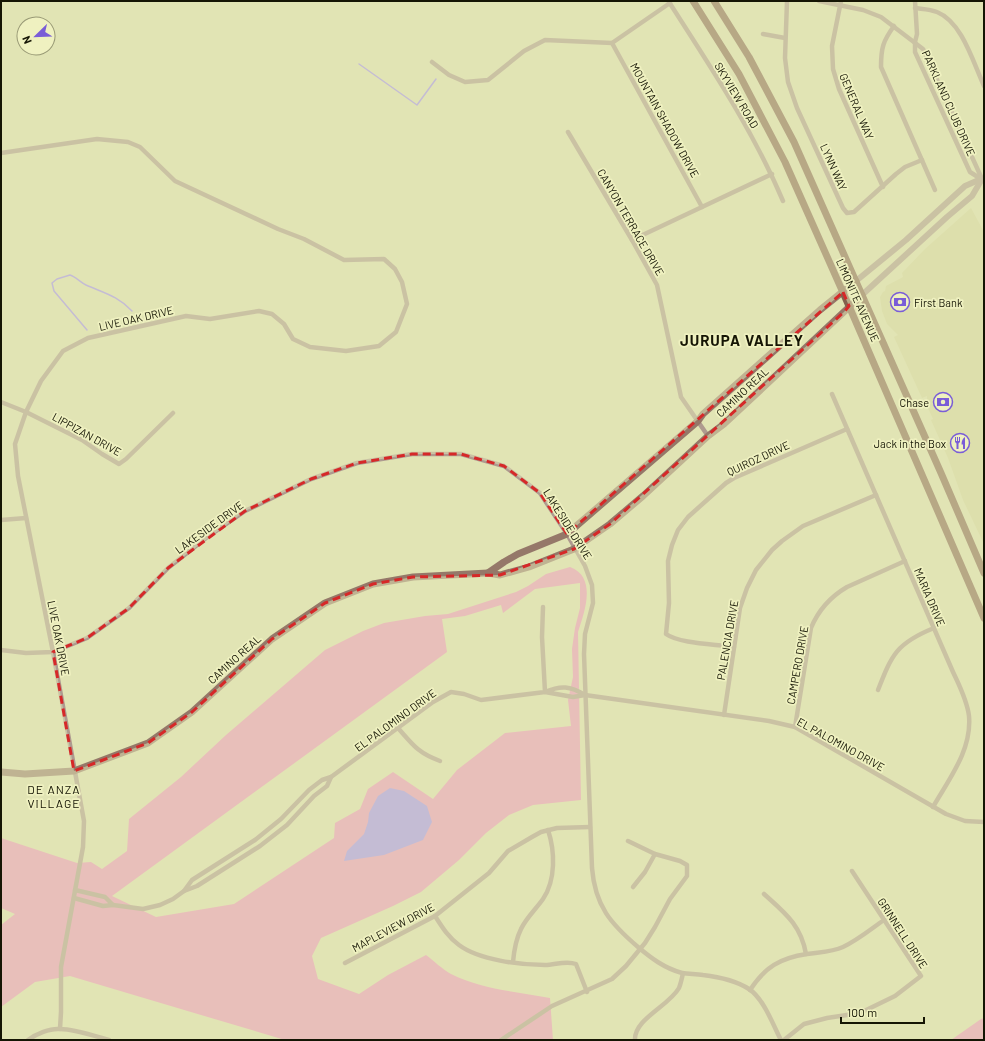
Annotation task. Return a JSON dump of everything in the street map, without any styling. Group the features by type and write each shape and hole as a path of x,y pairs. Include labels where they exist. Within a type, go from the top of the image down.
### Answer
{"main road":[{"name":"LIMONITE AVENUE","path":"693,1 739,74 785,162 984,618"},
{"name":"LIMONITE AVENUE","path":"714,1 749,57 809,175 984,574"},
{"name":"CAMINO REAL","path":"488,573 518,554 567,534 698,421 703,414 820,310 856,281"},
{"name":"CAMINO REAL","path":"1,772 25,774 74,771 148,743 192,712 272,639 325,603 373,584 413,578 488,573 500,575 529,567 574,549 610,524 643,496 817,338 849,306 862,296"}],"street":[{"name":"LYNN WAY","path":"788,1 785,38 786,68 792,95 843,208 847,213 854,212 905,167 922,160"},
{"path":"819,1 841,3 881,17 915,42 917,34 915,1"},
{"path":"432,62 449,75 465,82 488,80 524,51 545,40 612,43 669,2"},
{"name":"SKYVIEW ROAD","path":"669,2 735,106 772,174 783,201"},
{"name":"GENERAL WAY","path":"841,3 832,46 833,69 839,89 883,187"},
{"path":"915,8 935,11 947,17 956,25 984,86"},
{"path":"894,26 884,41 880,67 935,190"},
{"path":"763,34 785,38"},
{"name":"PARKLAND CLUB DRIVE","path":"915,42 923,49 983,178"},
{"name":"PARKLAND CLUB DRIVE","path":"915,42 915,52 970,172 983,178"},
{"name":"MOUNTAIN SHADOW DRIVE","path":"612,43 702,207"},
{"name":"CANYON TERRACE DRIVE","path":"568,132 657,285 681,397 708,436"},
{"name":"LIVE OAK DRIVE","path":"1,153 97,139 128,142 140,147 175,181 278,229 304,239 344,260 384,259 395,269 402,282 407,304 396,332 379,346 346,351 310,347 293,339 284,324 272,314 259,311 210,318 186,316 88,338 63,351 41,382 26,412 16,444 18,476 53,652 84,821 83,847 61,967 60,1029"},
{"path":"632,240 772,174"},
{"name":"CAMINO REAL","path":"856,281 888,255 965,186 983,178"},
{"name":"CAMINO REAL","path":"862,296 930,232 972,196 983,178"},
{"name":"MARIA DRIVE","path":"832,394 934,628 969,714 969,727 962,755 933,807"},
{"name":"LIPPIZAN DRIVE","path":"1,402 26,412 82,440 119,464 173,413"},
{"name":"QUIROZ DRIVE","path":"734,646 681,640 671,638 666,634 669,603 668,561 676,535 688,517 726,483 734,478 847,429"},
{"name":"LAKESIDE DRIVE","path":"1,650 26,653 53,652 86,638 130,608 168,568 245,510 311,479 357,463 412,454 461,454 504,466 540,493 567,534 587,572 592,585 593,603 584,642 585,695 592,875 600,903 616,927 640,949 666,968 683,973 717,977 733,981 750,990 760,1000 783,1040"},
{"name":"PALENCIA DRIVE","path":"724,715 740,608 747,588 756,570 772,550 803,526 876,495"},
{"path":"1,520 26,518"},
{"name":"CAMPERO DRIVE","path":"795,728 811,628 815,618 821,609 838,592 905,561"},
{"path":"543,606 542,645 545,692"},
{"path":"878,690 890,661 897,651 912,638 934,628"},
{"name":"EL PALOMINO DRIVE","path":"184,891 192,880 255,840 281,819 309,790 322,780 331,777 434,702 452,692 464,694 481,700 545,692 555,688 574,688 585,695"},
{"path":"561,688 561,695"},
{"name":"EL PALOMINO DRIVE","path":"545,692 573,697 585,695 769,721 795,728 933,807 959,819 984,822"},
{"path":"398,728 413,746 426,756 440,761"},
{"name":"EL PALOMINO DRIVE","path":"74,898 103,906 113,905 143,909 160,905 173,899 184,891 197,886 260,846 287,825 314,796 327,786 331,777"},
{"name":"MAPLEVIEW DRIVE","path":"345,963 435,916 488,872 508,851 532,836 558,828 590,827"},
{"path":"513,962 516,942 521,929 544,898 551,879 553,857 548,830"},
{"path":"501,1040 552,1006 612,979 626,966 656,927 670,899 687,876 687,865 680,861 655,854 628,841"},
{"path":"633,887 645,872 655,854"},
{"name":"GRINNELL DRIVE","path":"783,1040 804,1024 827,1018 860,1013 895,996 921,976 852,871"},
{"name":"EL PALOMINO DRIVE","path":"75,890 105,897 113,905"},
{"path":"764,894 796,926 800,932 806,954"},
{"path":"98,905 100,896"},
{"path":"435,916 449,937 479,956 513,962 548,965 571,962 576,964 586,992"},
{"path":"750,990 759,977 773,965 806,954 833,950 844,946 884,920"},
{"path":"635,1040 635,1036 641,1024 667,1002 678,989 683,973"},
{"path":"28,1040 51,1030 60,1029 94,1035 109,1040"}],"highlighted area":[{"path":"843,292 849,306 844,312 610,524 574,549 500,575 413,577 373,584 325,603 272,639 192,712 148,743 74,771 53,652 87,638 129,608 168,568 245,511 311,479 357,463 412,454 461,454 504,466 540,493 567,534"}],"shaded area":[{"path":"971,208 984,232 984,544 963,500 948,458 931,420 933,419 928,408 930,407 927,396 922,398 894,337 898,335 887,324 882,311 880,297 885,291 886,286 903,277 902,273 925,249"},
{"path":"570,567 584,578 586,586 586,605 578,632 581,800 533,805 509,815 486,833 459,860 421,892 321,938 312,956 318,979 359,994 388,975 426,955 451,974 474,983 487,987 550,998 553,1040 285,1040 70,976 35,982 1,1007 1,925 15,914 1,908 1,838 77,863 91,862 102,869 127,851 129,819 181,777 226,735 325,650 363,631 384,623 425,616 448,614 516,592 546,574","holes":["580,583 580,608 572,649 573,677 568,700 571,726 505,733 457,770 433,799 393,772 368,789 360,809 335,823 334,838 234,904 156,917 112,896 447,652 442,619 465,616 501,605 503,613 535,589"]},
{"path":"390,788 404,791 427,806 432,822 423,840 384,855 344,861 347,851 364,834 369,813 378,796"},
{"path":"984,1018 984,1040 951,1040 981,1019"}],"waterway":[{"path":"359,64 417,105 436,79"},
{"path":"87,330 54,291 52,283 57,279 70,275 86,285 116,298 132,311"}],"place":[{"name":"First Bank","path":"900,302"},
{"name":"Chase","path":"943,402"},
{"name":"Jack in the Box","path":"960,443"}],"district":[{"name":"JURUPA VALLEY","path":"742,340"},
{"name":"DE ANZA VILLAGE","path":"54,796"}]}
